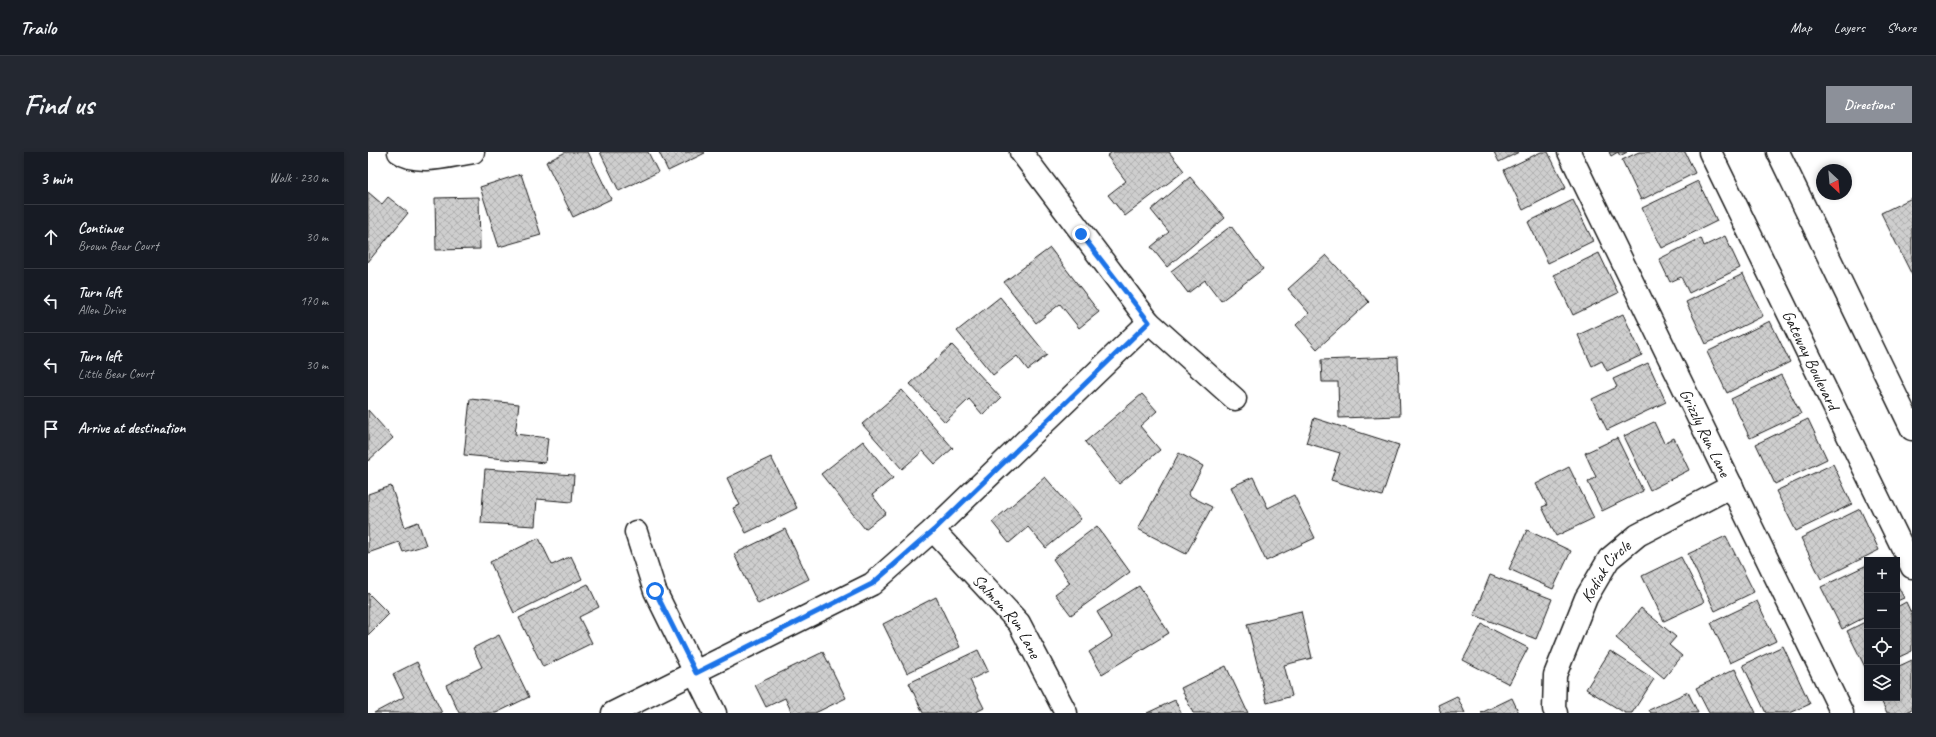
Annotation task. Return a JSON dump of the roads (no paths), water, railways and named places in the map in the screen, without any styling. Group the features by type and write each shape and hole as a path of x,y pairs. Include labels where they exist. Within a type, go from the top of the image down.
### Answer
{"street":[{"path":"403,154 423,159 473,152"},
{"path":"1021,152 1149,322 1235,399"},
{"name":"Grizzly Run Lane","path":"1568,152 1842,713"},
{"name":"Gateway Boulevard","path":"1710,152 1912,567"},
{"path":"1778,152 1912,429"},
{"path":"613,713 872,584 934,530 1149,322"},
{"name":"Kodiak Circle","path":"1556,713 1554,708 1555,675 1586,598 1609,560 1638,535 1732,486"},
{"name":"Salmon Run Lane","path":"934,530 1020,623 1066,713"},
{"path":"636,532 655,591 715,713"}]}
